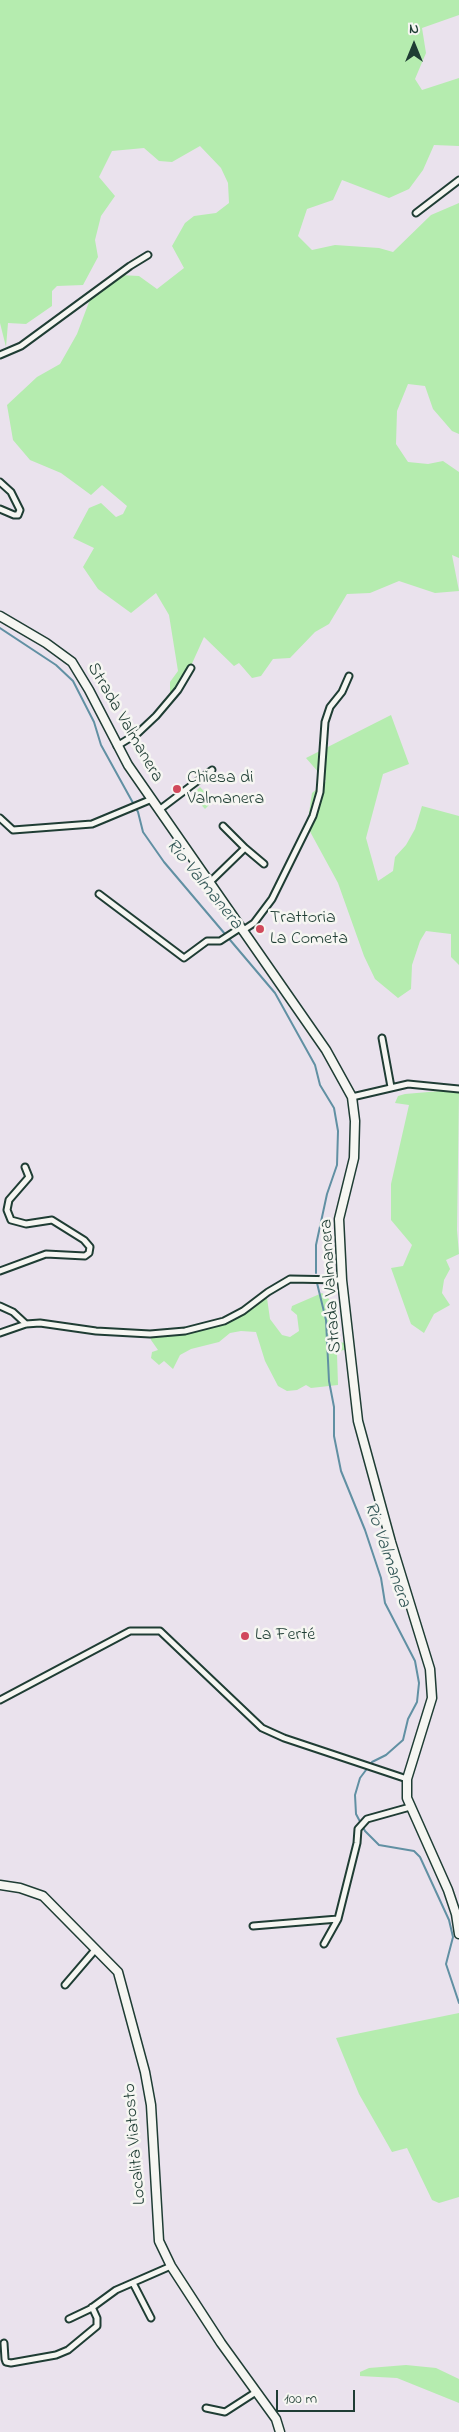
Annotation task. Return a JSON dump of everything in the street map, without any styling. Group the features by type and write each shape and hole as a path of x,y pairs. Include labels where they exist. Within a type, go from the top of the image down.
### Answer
{"street":[{"path":"416,213 459,180"},
{"path":"0,355 21,346 130,266 148,255"},
{"path":"0,482 11,492 20,510 18,515 14,515 0,509"},
{"name":"Strada Valmanera","path":"0,616 46,643 72,662 89,690 117,746 241,930 326,1050 352,1098 355,1121 354,1158 339,1219 342,1280 361,1436 430,1669 432,1698 406,1779 410,1807 448,1890 456,1914 459,1934"},
{"path":"117,746 138,733 164,708 191,668"},
{"path":"99,894 184,958 207,941 220,942 254,924 272,899 314,816 320,792 325,722 330,707 342,692 349,676"},
{"path":"159,810 212,770"},
{"path":"0,818 14,830 92,824 152,799"},
{"path":"223,826 264,864"},
{"path":"209,883 245,848"},
{"path":"382,1038 391,1087"},
{"path":"352,1098 408,1084 459,1089"},
{"path":"0,1271 46,1254 85,1256 89,1253 90,1247 84,1240 52,1220 26,1224 11,1220 7,1210 9,1200 29,1177 25,1167"},
{"path":"0,1333 26,1324 40,1323 96,1331 150,1334 184,1331 224,1321 243,1312 282,1282 298,1278 342,1280"},
{"path":"0,1306 13,1312 26,1324"},
{"path":"0,1700 130,1631 160,1632 262,1728 284,1738 406,1779"},
{"path":"324,1944 338,1920 360,1828 367,1819 410,1807"},
{"name":"Località Viatosto","path":"0,1885 20,1888 43,1896 118,1972 145,2072 151,2105 158,2235 171,2266 221,2343 276,2419 280,2432"},
{"path":"253,1926 338,1920"},
{"path":"65,1985 95,1950"},
{"path":"69,2318 92,2308 116,2290 171,2266"},
{"path":"133,2283 151,2318"},
{"path":"4,2344 5,2359 11,2363 56,2355 68,2350 97,2326 97,2318 92,2308"},
{"path":"206,2408 225,2412 256,2392"}],"green space":[{"path":"0,0 459,0 459,15 422,28 426,53 415,79 422,90 459,78 459,146 434,145 423,170 409,189 389,198 342,180 333,200 307,209 298,236 312,250 335,245 379,248 393,252 431,215 459,203 459,434 452,431 433,409 425,386 408,384 397,411 396,444 408,462 428,464 443,461 459,472 459,558 452,555 459,591 435,593 399,581 370,593 347,594 329,624 315,632 290,658 273,659 261,676 252,678 239,663 234,666 204,637 190,668 170,699 170,682 178,671 169,615 156,593 131,613 98,589 83,567 94,548 73,538 89,508 101,503 116,517 123,514 127,506 102,485 91,495 61,473 30,460 13,440 7,405 37,377 60,364 77,334 92,294 120,275 139,276 157,289 184,268 172,246 185,223 194,216 216,213 229,203 228,183 221,168 200,146 172,162 159,161 144,148 112,151 99,177 115,196 101,216 95,240 98,257 83,285 57,286 52,291 52,306 26,324 8,323 6,347 0,323"},
{"path":"391,715 409,764 383,774 366,838 378,881 393,871 395,857 406,845 415,829 422,806 459,816 459,965 451,957 451,934 426,931 420,941 412,965 411,989 398,998 375,979 364,956 338,883 307,826 312,793 326,781 306,758"},
{"path":"200,787 213,801 205,809 192,795"},
{"path":"452,1090 459,1092 457,1230 459,1254 446,1260 450,1269 444,1280 442,1293 450,1305 434,1314 424,1333 411,1324 391,1268 403,1266 412,1245 391,1220 391,1184 409,1105 395,1103 398,1096 405,1094"},
{"path":"322,1293 329,1299 334,1312 338,1342 346,1343 349,1351 343,1350 337,1354 338,1385 311,1388 306,1385 297,1390 287,1391 278,1386 265,1361 256,1332 241,1331 230,1333 219,1342 191,1349 180,1355 173,1369 164,1361 159,1365 151,1358 152,1352 158,1350 151,1340 150,1334 185,1331 224,1321 264,1295 267,1298 270,1319 282,1335 290,1337 299,1331 297,1315 291,1310 292,1306"},
{"path":"459,2013 459,2197 439,2203 432,2200 407,2148 392,2152 359,2094 336,2038"},
{"path":"406,2365 436,2368 459,2379 459,2403 397,2378 360,2376 360,2372 369,2368"}],"waterway":[{"name":"Rio Valmanera","path":"0,628 56,665 73,681 94,722 101,745 138,812 143,832 164,862 275,993 315,1065 320,1085 334,1108 338,1131 337,1165 327,1194 316,1245 316,1273"},
{"name":"Rio Valmanera","path":"317,1283 326,1320 329,1381 334,1407 334,1436 341,1471 365,1530 381,1578 385,1603 415,1661 419,1683 417,1702 408,1719 403,1740 386,1755 372,1762 360,1778 355,1795 356,1814 365,1831 379,1845 414,1851 420,1857 449,1920 453,1937 446,1964 459,2003"}],"place":[{"name":"Chiesa di Valmanera","path":"177,789"},
{"name":"Trattoria La Cometa","path":"260,929"},
{"name":"La Ferté","path":"245,1636"}]}
